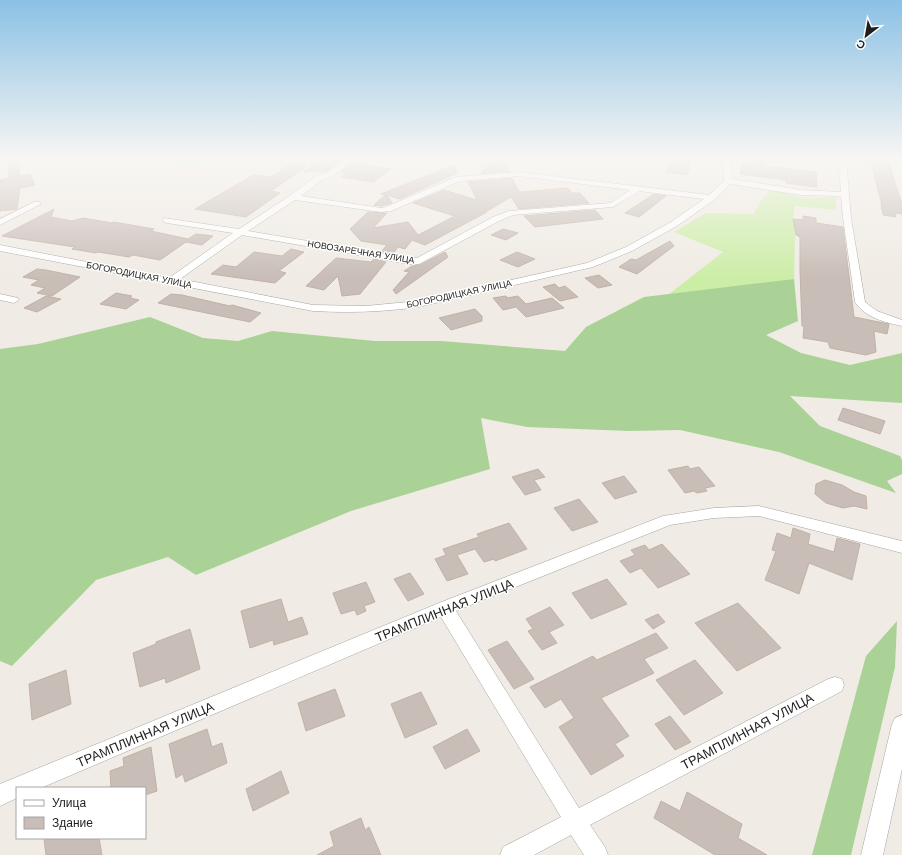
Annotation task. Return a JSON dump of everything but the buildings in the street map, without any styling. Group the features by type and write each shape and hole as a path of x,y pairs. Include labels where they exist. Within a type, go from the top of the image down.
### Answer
{"street":[{"path":"171,281 239,233 293,198"},
{"path":"300,198 381,210 388,209 414,198"},
{"name":"НОВОЗАРЕЧНАЯ УЛИЦА","path":"167,220 409,261 419,261 496,219 512,213 613,205 624,198"},
{"name":"БОГОРОДИЦКАЯ УЛИЦА","path":"0,248 313,308 342,310 367,309 418,304 590,265 629,249 674,224 711,198"},
{"path":"846,198 860,302 864,309 894,322 902,323"},
{"path":"0,222 37,204"},
{"path":"0,298 14,300"},
{"name":"ТРАМПЛИННАЯ УЛИЦА","path":"19,787 445,608 668,520 714,513 759,511 902,547"},
{"path":"445,608 597,855"},
{"name":"ТРАМПЛИННАЯ УЛИЦА","path":"511,855 835,685"},
{"path":"872,855 902,724"},
{"name":"ТРАМПЛИННАЯ УЛИЦА","path":"0,795 16,788"}],"green space":[{"path":"763,198 836,198 836,210 795,206 793,219 795,235 794,279 668,295 723,252 674,232 706,213 754,214"},
{"path":"794,279 798,321 766,335 801,353 850,365 902,353 902,403 790,396 820,426 900,456 902,460 902,474 887,481 896,493 779,452 680,430 629,431 527,427 481,418 490,469 351,511 196,575 168,557 96,580 12,666 0,661 0,349 38,344 150,317 203,338 238,341 272,331 375,341 441,341 565,351 586,327 644,297"},
{"path":"897,621 895,667 851,855 812,855 866,656"}]}
